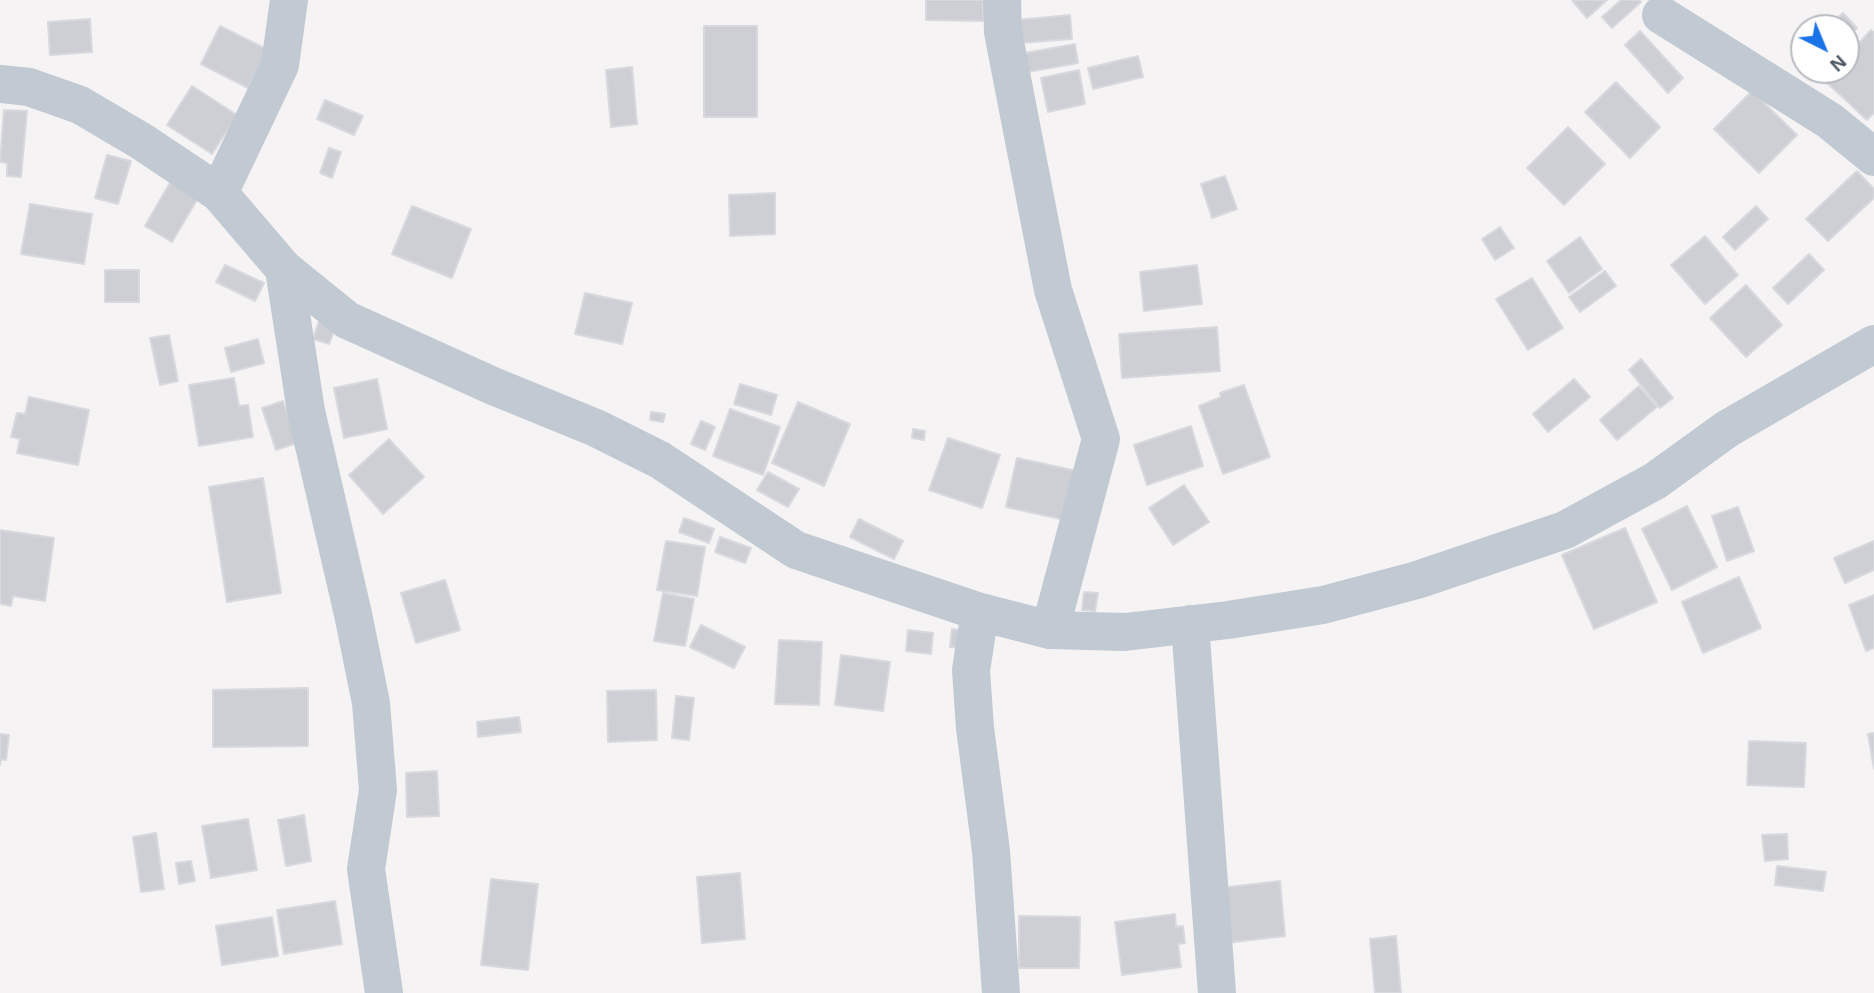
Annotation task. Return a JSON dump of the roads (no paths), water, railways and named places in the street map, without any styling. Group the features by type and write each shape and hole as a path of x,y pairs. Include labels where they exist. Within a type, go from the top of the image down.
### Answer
{"street":[{"path":"219,193 280,65 289,0"},
{"path":"1002,0 1003,32 1054,290 1101,439 1050,630"},
{"path":"1661,15 1830,121 1874,157"},
{"path":"0,84 29,87 80,105 141,141 219,193 284,268 347,320 444,365 596,428 660,460 796,550 981,612 1050,630 1125,632 1323,605 1417,580 1565,530 1655,481 1727,429 1874,344"},
{"path":"284,268 306,411 371,703 378,790 366,869 384,993"},
{"path":"981,612 971,670 975,728 991,851 1001,993"},
{"path":"1190,624 1216,993"}]}
